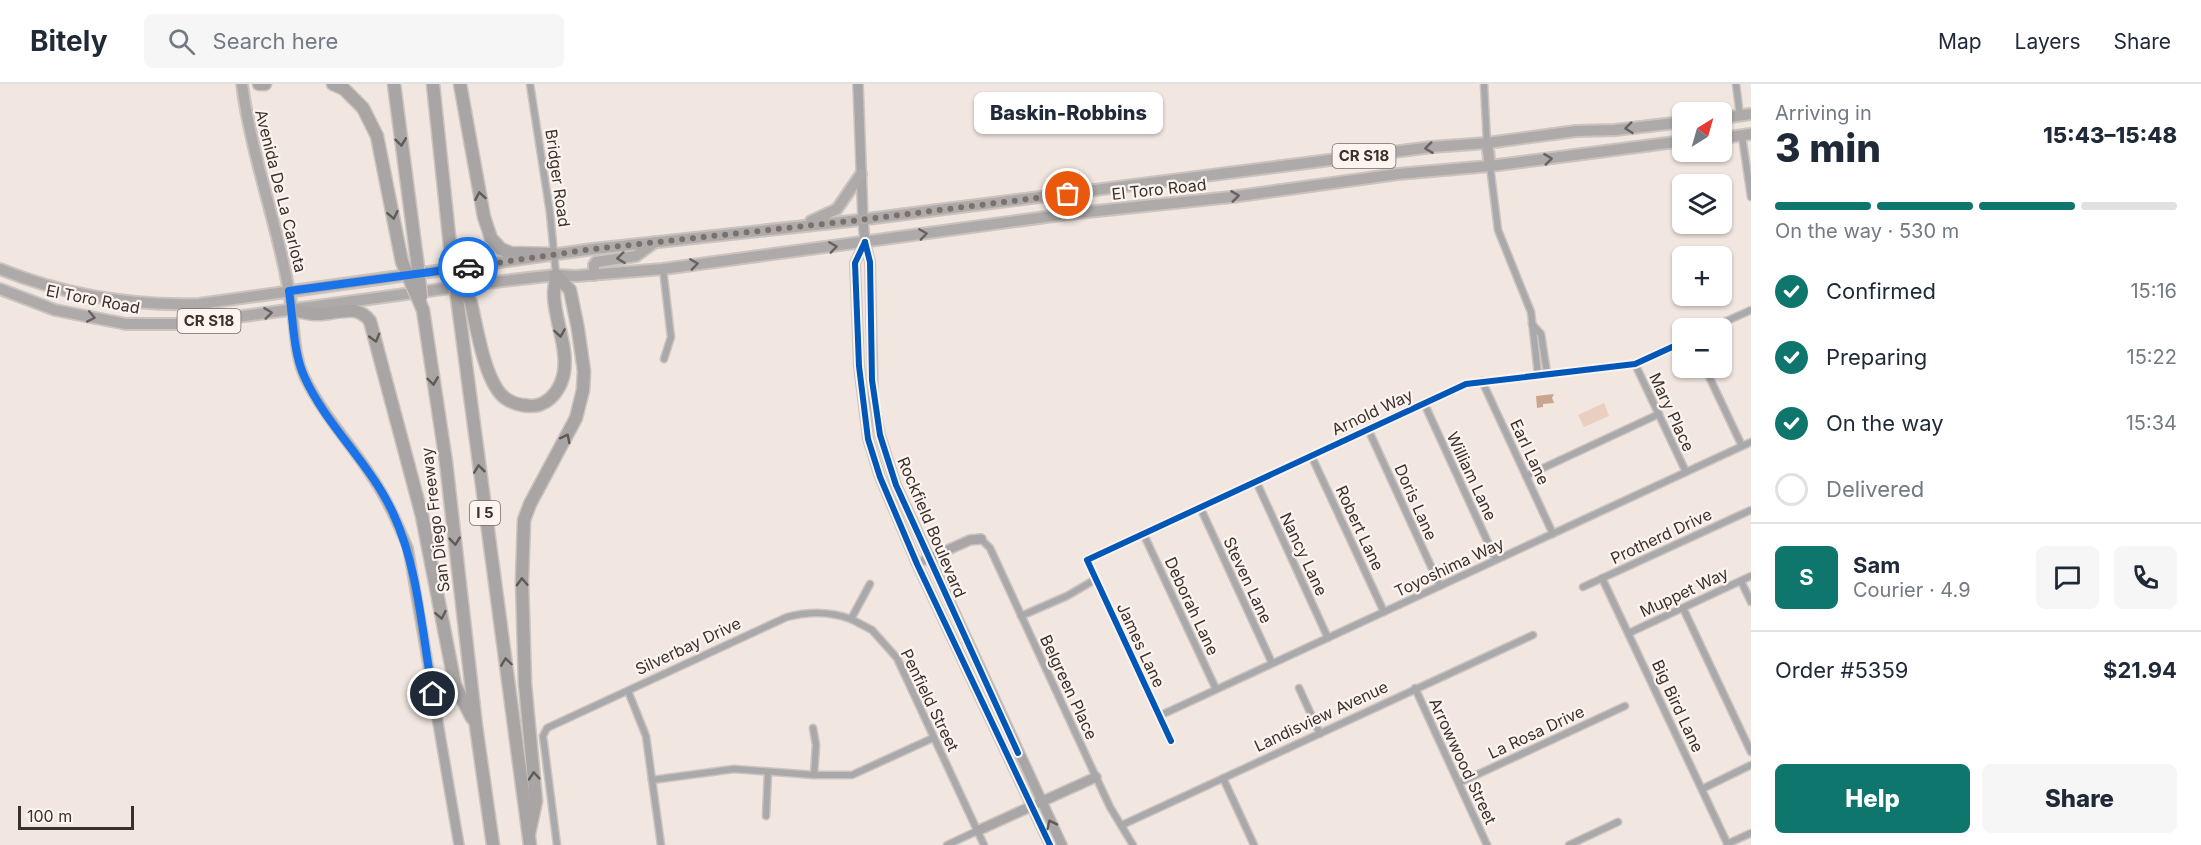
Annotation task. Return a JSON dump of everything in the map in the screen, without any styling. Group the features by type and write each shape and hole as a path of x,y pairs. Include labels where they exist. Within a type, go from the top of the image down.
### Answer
{"highway":[{"path":"259,84 265,84"},
{"path":"333,84 344,89 370,118 377,136 402,262 423,310"},
{"name":"San Diego Freeway","path":"394,84 423,310 446,462 476,726 493,845"},
{"path":"433,84 451,255 464,304 496,388 505,398 515,403 526,406 539,405 551,398 564,374 554,294 556,275"},
{"path":"460,84 484,217 491,238 501,249 511,253 554,255"},
{"path":"530,839 536,801 525,684 522,581 524,520 534,496 576,418 583,390 584,371 570,290 556,275"},
{"name":"I 5","path":"464,304 530,839"},
{"path":"292,310 317,314 354,310 361,312 370,321 422,516 455,685 476,726"}],"main road":[{"name":"Avenida De La Carlota","path":"242,84 246,115 280,246 298,357 305,378 371,475 392,511 408,548 459,845"},
{"path":"858,84 865,242"},
{"path":"1732,137 1747,135 1745,115"},
{"name":"El Toro Road","path":"0,269 62,291 160,305 199,304 655,242 863,220 1432,147 1672,123"},
{"name":"El Toro Road","path":"0,290 55,310 126,324 184,324 556,275 663,268 1155,203 1231,197 1398,174 1490,166 1672,142"},
{"path":"1487,143 1490,166"},
{"path":"797,226 837,209 861,174"},
{"path":"1153,183 1155,203"},
{"path":"594,274 596,262 636,256 655,242"},
{"name":"Rockfield Boulevard","path":"865,242 870,262 872,380 880,435 896,484 1062,845"},
{"name":"Rockfield Boulevard","path":"865,242 855,263 859,366 868,439 880,477 917,564 1050,845"},
{"path":"917,564 970,540 981,539"},
{"path":"977,831 1096,777"}],"street":[{"name":"Bridger Road","path":"530,84 550,213 556,275"},
{"path":"1484,84 1487,143"},
{"path":"1736,84 1745,115"},
{"path":"1747,135 1751,197"},
{"path":"1490,166 1498,230 1528,302 1538,374"},
{"path":"663,268 671,337 664,359"},
{"path":"1732,320 1750,313"},
{"path":"1532,323 1541,334 1547,373"},
{"name":"Arnold Way","path":"1087,560 1466,384 1635,364 1672,347"},
{"name":"Mary Place","path":"1635,364 1686,472"},
{"path":"1710,378 1742,446"},
{"name":"Earl Lane","path":"1482,381 1553,534"},
{"name":"William Lane","path":"1424,403 1496,560"},
{"path":"1526,476 1659,414"},
{"name":"Doris Lane","path":"1368,429 1440,586"},
{"name":"Toyoshima Way","path":"1159,716 1751,442"},
{"name":"Robert Lane","path":"1311,455 1384,612"},
{"name":"Nancy Lane","path":"1256,481 1328,638"},
{"name":"Steven Lane","path":"1200,507 1272,663"},
{"name":"Protherd Drive","path":"1583,587 1751,510"},
{"name":"Deborah Lane","path":"1143,533 1216,689"},
{"name":"Belgreen Place","path":"981,539 990,548 1096,777 1133,845"},
{"name":"James Lane","path":"1087,560 1171,741"},
{"name":"Muppet Way","path":"1629,633 1751,576"},
{"name":"Big Bird Lane","path":"1602,578 1727,844"},
{"path":"1021,616 1067,596 1096,579"},
{"path":"1741,581 1751,602"},
{"path":"850,619 870,584"},
{"path":"1683,608 1751,752"},
{"name":"Silverbay Drive","path":"557,845 544,732 551,726 787,618 817,612 850,619"},
{"name":"Penfield Street","path":"850,619 872,630 897,658 984,845"},
{"name":"Landisview Avenue","path":"1122,825 1533,635"},
{"path":"1299,688 1320,734"},
{"name":"Arrowwood Street","path":"1415,688 1487,845"},
{"path":"628,691 645,729 661,845"},
{"name":"La Rosa Drive","path":"1458,783 1625,706"},
{"path":"813,728 816,745 814,775"},
{"path":"651,780 734,769 838,777 859,773 933,738"},
{"path":"1702,789 1751,765"},
{"path":"766,816 768,772"},
{"path":"1223,778 1254,845"},
{"path":"1569,845 1618,822"},
{"path":"947,845 977,831"},
{"path":"1727,844 1751,833"}],"shaded area":[{"path":"1554,394 1552,398 1554,403 1543,404 1543,407 1537,408 1536,396"},
{"path":"1604,403 1609,416 1584,427 1578,415"}],"cycle path":[{"path":"865,242 855,263 859,366 868,439 880,477 917,564 1050,845"},
{"path":"865,242 870,262 872,380 880,435 896,485 1018,753"},
{"path":"1171,741 1087,560 1466,384 1635,364 1672,347"}],"way so far":[{"path":"468,267 631,244 851,221 1068,194"}],"place":[{"name":"Baskin-Robbins","path":"1068,194"}],"route":[{"path":"433,694 408,548 392,511 371,475 305,378 298,357 289,291 468,267"}]}
